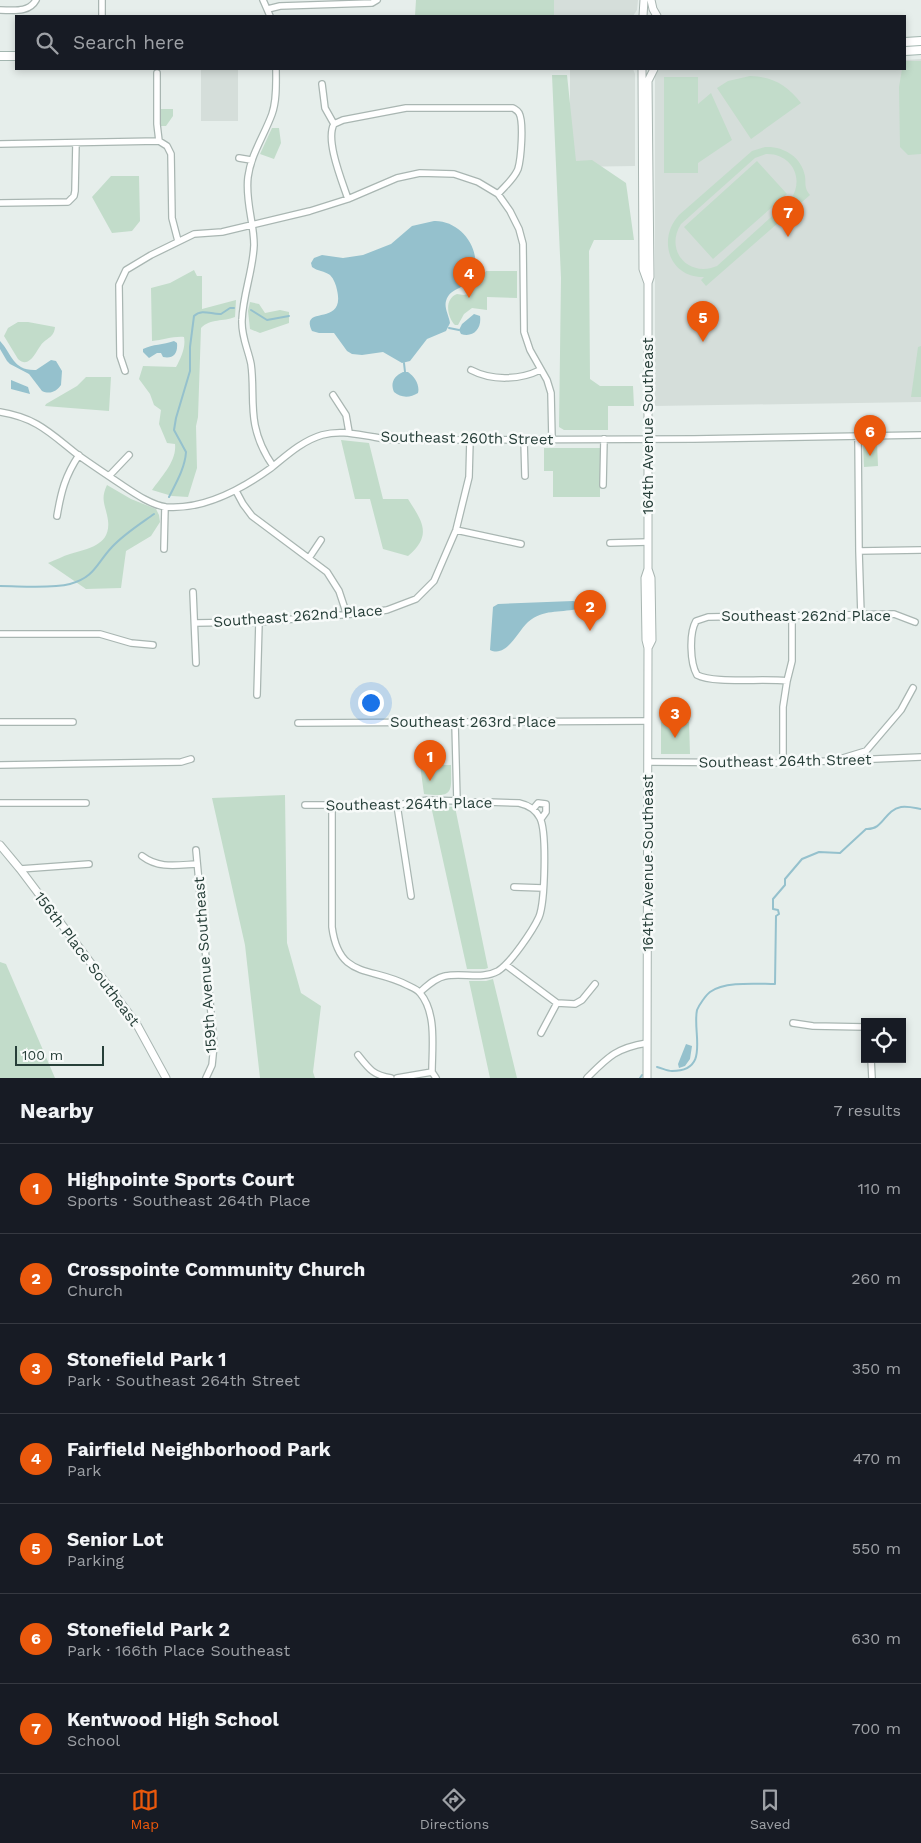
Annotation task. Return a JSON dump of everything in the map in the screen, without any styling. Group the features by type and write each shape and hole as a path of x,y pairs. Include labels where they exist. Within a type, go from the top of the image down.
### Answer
{"main road":[{"path":"906,42 921,41"},
{"path":"906,51 921,50"},
{"path":"0,56 15,56"}],"street":[{"path":"102,0 102,15"},
{"path":"263,0 270,15"},
{"path":"268,9 317,2 372,4 377,0"},
{"path":"643,15 644,0"},
{"path":"651,0 657,15"},
{"path":"0,10 24,10 34,3"},
{"path":"273,466 263,450 254,422 253,380 242,322 243,302 251,273 253,256 248,180 251,160 273,113 276,70"},
{"name":"164th Avenue Southeast","path":"642,70 643,269 648,283"},
{"name":"164th Avenue Southeast","path":"647,1078 649,762 648,648 646,640 645,587 648,569 648,283 650,277 648,81 654,70"},
{"path":"158,73 157,124 159,141"},
{"path":"322,84 324,108 334,124"},
{"path":"348,199 331,143 331,131 334,124 343,120 406,108 509,107 517,110 521,121 520,160 511,180 498,194"},
{"path":"0,144 159,141 167,146 172,154 172,218 178,241"},
{"path":"0,204 62,203 71,200 75,191 76,143"},
{"path":"239,158 251,160"},
{"path":"125,371 120,356 119,285 126,270 194,234 222,232 252,226 348,199 396,178 433,173 454,174 471,179 498,194 516,220 521,237 524,332 530,350 547,380 551,392 552,439"},
{"path":"471,370 489,377 522,377 540,370"},
{"path":"333,395 346,415 350,432"},
{"name":"Southeast 260th Street","path":"0,412 36,422 135,494 165,507 186,506 209,501 236,491 300,445 313,438 336,432 350,432 376,438 402,440 921,435"},
{"path":"858,436 859,551 862,615"},
{"path":"603,484 604,439"},
{"path":"470,440 469,477 456,530 521,544"},
{"path":"524,440 525,476"},
{"path":"57,516 62,486 79,455"},
{"path":"109,476 129,455"},
{"path":"236,491 252,516 327,572 339,591 347,615"},
{"path":"164,549 165,507"},
{"name":"Southeast 262nd Place","path":"194,624 259,622 388,610 416,599 434,581 456,530"},
{"path":"309,558 321,540"},
{"path":"610,543 648,542"},
{"path":"859,551 921,550"},
{"name":"Southeast 262nd Place","path":"193,592 196,663"},
{"name":"Southeast 262nd Place","path":"787,681 774,679 708,679 697,675 692,668 692,629 696,621 708,617 894,614 914,622"},
{"path":"783,763 783,707 792,661 792,616"},
{"path":"257,695 259,622"},
{"path":"0,634 100,634 131,643 153,644"},
{"path":"829,762 866,751 901,710 913,688"},
{"name":"Southeast 263rd Place","path":"298,724 648,721"},
{"path":"0,722 73,722"},
{"path":"455,723 457,801"},
{"name":"Southeast 264th Street","path":"649,762 783,763 921,757"},
{"path":"0,765 181,762 191,759"},
{"name":"Southeast 264th Place","path":"304,805 397,806 428,800 519,803 533,809 538,803 546,804 547,809 540,817"},
{"path":"0,803 86,803"},
{"path":"332,806 332,927 336,946 350,965 364,972 396,979 420,992 431,1015 432,1072 436,1078"},
{"path":"397,806 411,896"},
{"path":"420,992 433,981 445,976 488,975 498,971 506,965 535,924 540,915 543,888 543,830 540,817 533,809"},
{"name":"156th Place Southeast","path":"0,845 136,1023 166,1078"},
{"name":"159th Avenue Southeast","path":"196,850 214,1045 212,1065 206,1078"},
{"path":"142,856 151,863 161,865 197,864"},
{"path":"20,869 89,864"},
{"path":"514,887 543,888"},
{"path":"506,965 557,1003 575,1004 582,1000 595,984"},
{"path":"541,1033 557,1003"},
{"path":"793,1023 813,1026 861,1027"},
{"path":"587,1078 618,1050 647,1043"},
{"path":"358,1055 371,1072 382,1077 391,1078"},
{"path":"871,1063 872,1078"},
{"path":"397,1078 432,1072"}],"shaded area":[{"path":"554,0 638,0 637,10 634,15 554,15"},
{"path":"921,59 921,402 655,406 655,72 659,70 906,70 906,60"},
{"path":"201,70 238,70 238,121 201,121"},
{"path":"570,70 633,70 635,74 635,166 570,167"}],"green space":[{"path":"416,0 554,0 554,15 415,15"},
{"path":"906,61 921,61 921,154 908,155 900,147 899,87 902,70 906,70"},
{"path":"552,75 567,75 576,161 592,160 626,183 634,240 594,240 589,251 590,379 600,386 633,386 634,406 608,406 608,430 564,430 559,427 561,278"},
{"path":"750,76 766,78 779,83 801,103 751,139 717,88 728,81"},
{"path":"664,77 698,77 698,104 711,93 732,140 698,163 698,173 664,173"},
{"path":"160,109 173,109 173,116 166,126 160,126"},
{"path":"272,128 279,128 281,143 274,159 260,154"},
{"path":"765,147 785,150 800,163 805,176 806,188 810,195 706,286 701,280 704,277 692,276 682,271 675,264 670,255 668,245 672,225 679,215 752,151","holes":["766,154 775,155 789,162 796,175 797,183 791,199 717,266 707,269 697,268 682,260 676,244 681,224 755,158"]},
{"path":"757,161 787,194 713,259 684,227"},
{"path":"111,176 139,176 140,221 132,231 112,233 92,197"},
{"path":"194,270 197,276 202,276 202,309 236,300 235,317 213,321 201,328 198,417 196,426 197,468 188,497 172,496 152,490 174,457 175,444 167,443 159,424 161,410 154,405 150,394 139,379 143,366 176,367 184,349 184,337 152,341 151,288 170,283"},
{"path":"486,271 517,271 517,298 487,297 487,310 472,308 464,314 458,325 455,325 452,322 448,308 450,300 457,294 468,294"},
{"path":"250,302 259,304 265,313 280,310 289,312 289,323 260,333 250,329 248,311"},
{"path":"18,322 55,327 51,336 29,361 25,362 18,359 4,336 8,328"},
{"path":"921,346 921,397 911,397 918,347"},
{"path":"86,377 111,377 109,411 45,406 77,386"},
{"path":"341,440 369,443 383,499 408,499 417,514 423,528 423,535 416,548 408,556 383,549 370,499 355,499"},
{"path":"867,442 877,442 878,466 864,467 863,446"},
{"path":"544,448 600,448 600,497 553,497 553,471 544,471"},
{"path":"107,485 131,499 156,509 160,522 151,536 126,551 121,588 86,589 48,563 93,547 104,539 108,525 104,500"},
{"path":"661,722 689,722 690,754 661,754"},
{"path":"420,765 451,765 451,787 449,791 441,795 424,794"},
{"path":"285,795 287,943 301,993 321,1006 313,1072 315,1078 260,1078 245,945 212,798"},
{"path":"431,806 455,807 488,968 467,969"},
{"path":"0,962 6,964 55,1078 0,1078"},
{"path":"493,979 517,1078 490,1078 469,981"}],"water":[{"path":"434,221 452,225 466,237 471,244 475,262 471,278 448,296 446,309 450,323 446,331 427,339 410,361 402,363 383,352 362,355 352,354 347,351 334,333 312,331 310,323 312,319 330,313 335,309 338,302 334,280 328,274 312,267 311,263 314,258 322,255 343,258 363,255 391,244 412,226"},
{"path":"474,314 480,316 480,325 476,331 469,335 461,334 459,330 462,324"},
{"path":"0,341 14,361 22,368 36,370 51,360 56,361 62,371 61,385 53,392 42,391 29,374 7,361 0,349"},
{"path":"174,341 177,343 177,347 176,353 172,356 163,357 161,353 157,353 149,358 143,352 143,349 147,347"},
{"path":"403,372 408,372 415,379 418,384 418,393 406,397 394,392 392,386 394,380"},
{"path":"11,380 28,387 30,394 11,389"},
{"path":"573,601 580,603 580,607 540,615 528,622 507,647 496,652 490,650 493,607 498,604"},
{"path":"686,1044 692,1046 690,1059 685,1066 679,1068 678,1064"}],"waterway":[{"path":"169,497 180,475 186,452 174,430 190,371 190,347 194,316 200,312 221,314 230,308 234,308"},
{"path":"251,310 267,320 289,316"},
{"path":"449,328 459,330"},
{"path":"404,363 405,372"},
{"path":"0,586 54,586 70,584 85,578 112,547 132,529 154,514"},
{"path":"657,1067 672,1071 684,1069 692,1065 696,1058 697,1049 697,1010 710,992 716,988 732,985 775,984 776,916 779,914 778,910 773,909 773,899 785,885 785,879 802,859 819,852 840,853 866,829 877,826 895,809 901,807 921,809"}],"place":[{"name":"Kentwood High School","path":"788,237"},
{"name":"Fairfield Neighborhood Park","path":"469,298"},
{"name":"Senior Lot","path":"703,342"},
{"name":"Stonefield Park 2","path":"870,456"},
{"name":"Crosspointe Community Church","path":"590,631"},
{"name":"Stonefield Park 1","path":"675,738"},
{"name":"Highpointe Sports Court","path":"430,781"}]}
